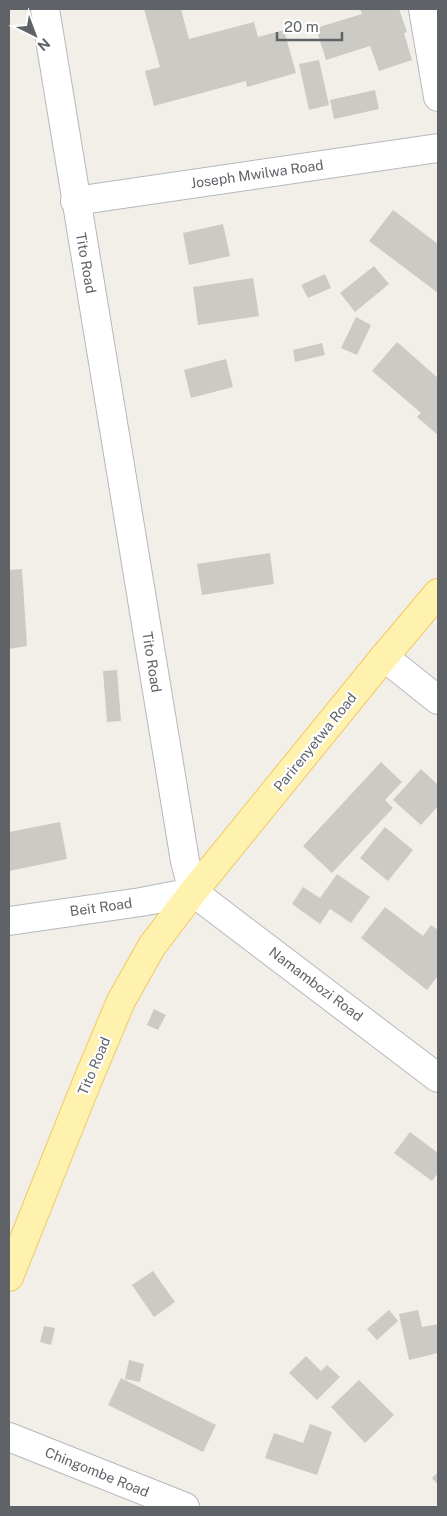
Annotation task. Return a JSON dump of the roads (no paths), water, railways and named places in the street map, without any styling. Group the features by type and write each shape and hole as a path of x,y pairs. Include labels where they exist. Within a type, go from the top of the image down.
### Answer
{"main road":[{"name":"Parirenyetwa Road","path":"193,892 438,593"},
{"name":"Tito Road","path":"9,1277 86,1082 121,1001 152,946 193,892"}],"street":[{"name":"Tito Road","path":"45,9 75,201 185,860 193,892"},
{"path":"423,9 438,97"},
{"name":"Joseph Mwilwa Road","path":"75,201 438,148"},
{"path":"384,657 438,700"},
{"name":"Beit Road","path":"9,921 141,902 193,892"},
{"name":"Namambozi Road","path":"193,892 438,1078"},
{"name":"Chingombe Road","path":"9,1438 185,1507"}]}
